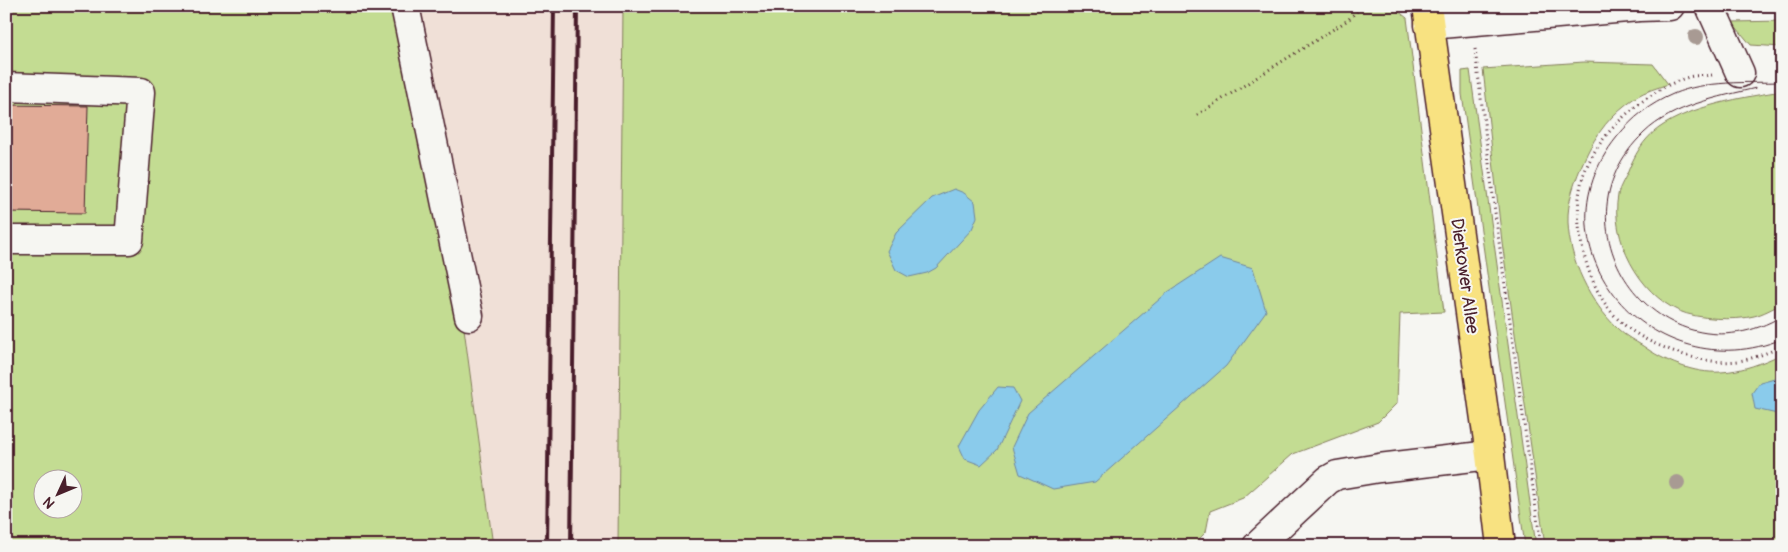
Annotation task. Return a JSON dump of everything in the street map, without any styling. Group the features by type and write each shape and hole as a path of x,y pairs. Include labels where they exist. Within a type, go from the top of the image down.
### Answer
{"main road":[{"name":"Dierkower Allee","path":"1428,16 1490,455 1501,546"}],"street":[{"path":"405,6 469,316"},
{"path":"1428,16 1474,20 1639,6 1670,6"},
{"path":"1710,6 1740,73"},
{"path":"6,87 141,92 130,240 6,240"},
{"path":"1264,542 1328,480 1337,475 1490,455"}],"path":[{"path":"1197,115 1348,20 1362,6"},
{"path":"1474,20 1475,65 1542,546"},
{"path":"1740,73 1689,77 1648,97 1616,122 1585,171 1578,206 1582,248 1594,282 1619,320 1654,344 1694,359 1738,361 1782,347"}],"shaded area":[{"path":"396,6 623,6 618,546 493,546 457,276"}],"green space":[{"path":"6,6 396,6 457,276 493,546 6,546"},
{"path":"623,6 1392,6 1407,18 1444,312 1400,314 1397,403 1378,422 1293,454 1243,498 1210,511 1206,532 1192,546 618,546"},
{"path":"1782,21 1782,47 1751,45 1732,22"},
{"path":"1584,62 1653,64 1668,84 1647,91 1619,110 1600,132 1581,167 1571,198 1568,222 1572,251 1583,280 1599,306 1618,329 1651,352 1690,369 1711,372 1729,371 1745,368 1782,354 1782,546 1545,546 1502,242 1483,69"},
{"path":"1470,70 1536,546 1525,546 1462,94 1462,71"},
{"path":"1782,91 1782,304 1746,318 1696,316 1679,311 1665,303 1651,291 1630,263 1619,229 1617,212 1619,190 1636,154 1644,143 1653,132 1672,120 1718,103"}],"water":[{"path":"954,189 964,193 975,202 977,217 972,229 936,268 927,273 909,277 896,270 887,251 896,233 932,198"},
{"path":"1220,258 1253,268 1266,311 1226,366 1095,482 1053,489 1020,474 1012,447 1028,413 1168,292"},
{"path":"1782,376 1782,415 1755,409 1752,393 1760,382"},
{"path":"998,387 1013,388 1020,401 997,450 981,465 965,459 959,446 979,410"}],"building":[{"path":"6,105 88,106 85,213 6,212"}],"tram line":[{"path":"1782,82 1727,83 1699,86 1673,94 1642,112 1617,137 1593,180 1587,223 1596,264 1618,300 1650,328 1690,345 1734,350 1782,339"},
{"path":"1756,88 1697,103 1656,123 1644,133 1616,171 1606,211 1612,251 1630,287 1659,315 1696,331 1738,333 1782,316"}],"railway":[{"path":"547,546 554,6"},
{"path":"571,546 577,6"}]}
